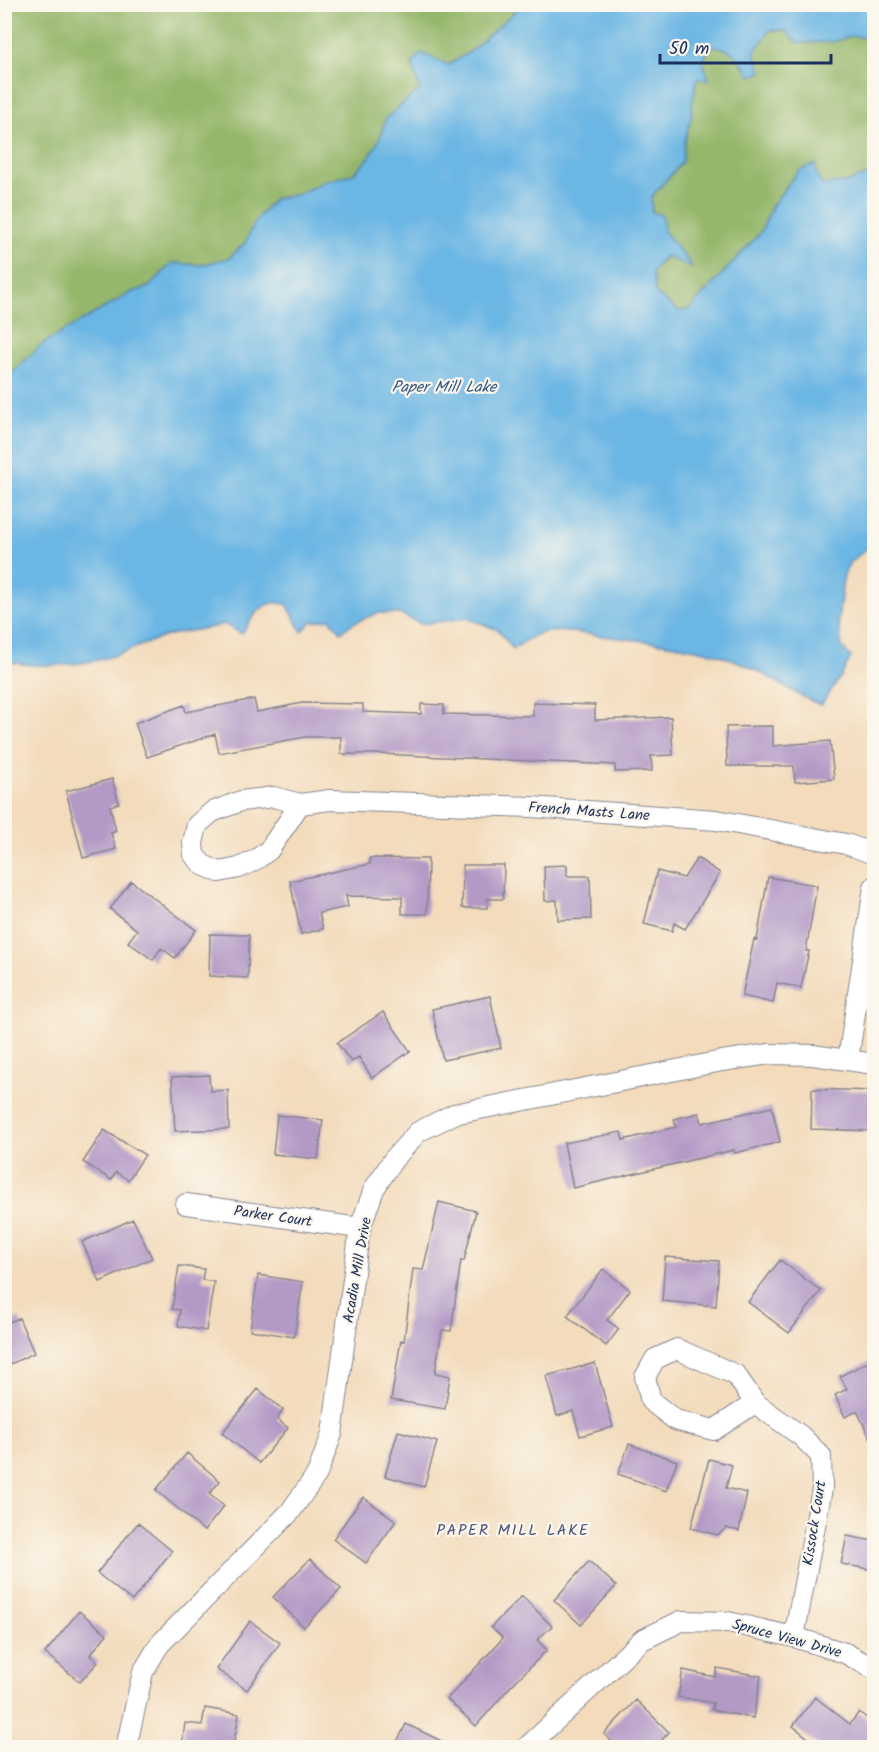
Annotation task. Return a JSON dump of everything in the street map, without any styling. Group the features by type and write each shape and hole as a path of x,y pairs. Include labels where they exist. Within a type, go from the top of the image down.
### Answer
{"street":[{"name":"French Masts Lane","path":"300,804 269,850 258,859 239,868 219,872 203,866 194,855 193,843 197,825 212,812 241,801 274,798 300,804 330,800 531,807 716,820 846,844 874,854"},
{"path":"848,1060 874,887"},
{"name":"Acadia Mill Drive","path":"126,1748 143,1672 159,1645 290,1512 317,1474 332,1434 360,1228 374,1189 393,1160 418,1132 454,1114 722,1061 770,1054 813,1055 874,1064"},
{"name":"Parker Court","path":"186,1204 360,1228"},
{"name":"Kissock Court","path":"755,1403 714,1430 675,1420 651,1401 645,1377 655,1359 677,1349 736,1375 755,1403 801,1436 821,1456 822,1489 794,1637"},
{"name":"Spruce View Drive","path":"526,1748 642,1640 681,1621 728,1622 794,1637 845,1653 874,1669"}],"green space":[{"path":"5,5 522,5 471,51 449,65 412,64 420,89 386,118 380,138 369,158 353,174 323,182 299,194 274,199 256,220 245,243 229,258 201,265 172,263 149,287 132,292 42,344 17,368 5,385"},
{"path":"770,30 785,30 832,42 851,36 874,38 874,173 845,183 822,185 817,176 798,171 772,206 761,232 689,310 678,311 656,294 652,272 665,256 692,266 652,213 651,197 682,162 697,79 709,79 703,63 709,45 730,50 739,58 751,76 754,52"}],"water":[{"name":"Paper Mill Lake","path":"522,5 874,5 874,38 851,36 832,42 798,43 785,30 770,30 754,52 762,72 751,76 734,54 724,48 709,46 703,63 709,79 697,79 682,162 651,197 652,212 662,215 664,231 693,268 665,256 652,272 656,294 678,311 689,310 761,232 772,206 798,171 815,164 817,176 822,185 845,183 874,173 874,543 849,563 843,579 838,621 842,647 851,657 821,705 747,666 706,651 690,648 584,633 550,632 538,634 513,649 498,630 467,618 421,624 400,614 378,613 353,623 341,632 330,619 311,622 302,632 287,604 275,603 258,611 242,634 224,624 170,635 94,661 64,665 34,665 5,661 4,385 17,368 42,344 132,292 149,287 172,263 201,265 229,258 245,243 256,220 274,199 299,194 323,182 353,174 369,158 380,138 386,118 420,89 412,64 421,53 449,65 471,51"}],"building":[{"path":"254,699 257,712 302,703 363,704 363,712 421,714 421,704 444,705 444,714 533,716 533,703 595,705 595,720 671,717 673,755 651,756 652,771 615,772 615,765 341,754 341,737 305,737 219,753 215,734 147,757 135,723 184,705 186,712"},
{"path":"773,726 773,746 830,741 834,779 795,782 794,766 727,766 726,727"},
{"path":"112,779 119,803 110,806 116,831 111,833 116,849 83,858 66,791"},
{"path":"370,858 428,859 427,914 402,914 402,897 346,896 348,907 319,913 323,929 301,934 290,881 370,864"},
{"path":"697,858 720,873 685,929 674,923 672,931 644,924 657,871 684,878"},
{"path":"463,865 504,865 503,899 487,899 487,908 462,908"},
{"path":"567,865 567,876 590,876 591,919 558,920 557,900 545,901 544,866"},
{"path":"768,877 817,885 806,951 809,951 801,988 777,983 773,1003 742,996 754,939 757,940"},
{"path":"131,881 196,930 175,958 161,948 153,960 128,942 137,930 110,909"},
{"path":"210,934 249,935 248,978 209,976"},
{"path":"490,996 501,1048 443,1060 432,1009"},
{"path":"383,1012 410,1051 372,1078 359,1057 351,1062 337,1043"},
{"path":"209,1075 210,1091 228,1090 229,1129 175,1131 172,1077"},
{"path":"812,1089 874,1091 874,1131 811,1129"},
{"path":"772,1107 780,1142 735,1153 734,1150 573,1188 564,1143 621,1132 623,1140 676,1127 674,1119 699,1113 702,1123"},
{"path":"277,1115 323,1120 318,1159 273,1154"},
{"path":"104,1130 145,1155 128,1180 116,1172 111,1180 83,1162"},
{"path":"439,1202 476,1211 464,1261 461,1260 451,1331 442,1330 435,1373 450,1376 445,1409 391,1400 401,1340 404,1341 413,1269 423,1270"},
{"path":"133,1219 152,1258 100,1282 82,1242"},
{"path":"665,1257 719,1261 716,1306 662,1301"},
{"path":"780,1260 821,1291 789,1333 748,1302"},
{"path":"179,1266 204,1269 202,1280 214,1282 206,1331 178,1326 180,1310 172,1309"},
{"path":"603,1269 630,1290 607,1320 619,1329 606,1346 567,1316"},
{"path":"258,1275 303,1282 294,1337 250,1330"},
{"path":"19,1318 34,1353 4,1367 4,1324"},
{"path":"874,1359 874,1446 857,1411 845,1417 835,1395 847,1389 840,1376"},
{"path":"595,1363 613,1427 580,1436 573,1411 557,1416 546,1376"},
{"path":"258,1389 283,1410 277,1419 288,1428 259,1463 222,1433"},
{"path":"398,1431 437,1442 424,1487 385,1476"},
{"path":"629,1444 677,1461 666,1491 618,1474"},
{"path":"187,1453 220,1481 209,1494 224,1506 204,1531 156,1490"},
{"path":"709,1459 732,1465 726,1488 747,1493 739,1531 726,1528 718,1535 691,1528"},
{"path":"363,1497 396,1521 366,1563 333,1539"},
{"path":"138,1523 172,1551 132,1601 97,1573"},
{"path":"847,1536 874,1541 874,1570 841,1564"},
{"path":"310,1559 341,1589 304,1627 273,1597"},
{"path":"589,1561 616,1586 581,1625 554,1600"},
{"path":"522,1596 552,1626 537,1640 547,1650 476,1726 447,1699 503,1638 491,1627"},
{"path":"79,1611 107,1634 90,1655 98,1662 80,1682 45,1653"},
{"path":"250,1621 280,1643 247,1690 216,1669"},
{"path":"717,1668 761,1676 753,1718 712,1710 713,1703 678,1697 683,1670 715,1677"},
{"path":"815,1697 850,1724 859,1712 874,1724 874,1736 866,1748 821,1748 793,1726"},
{"path":"636,1700 669,1732 655,1748 619,1748 604,1734"},
{"path":"205,1708 239,1714 233,1748 201,1748 182,1745 185,1723 202,1725"},
{"path":"406,1724 456,1748 394,1748"}],"district":[{"name":"PAPER MILL LAKE","path":"513,1529"}]}
